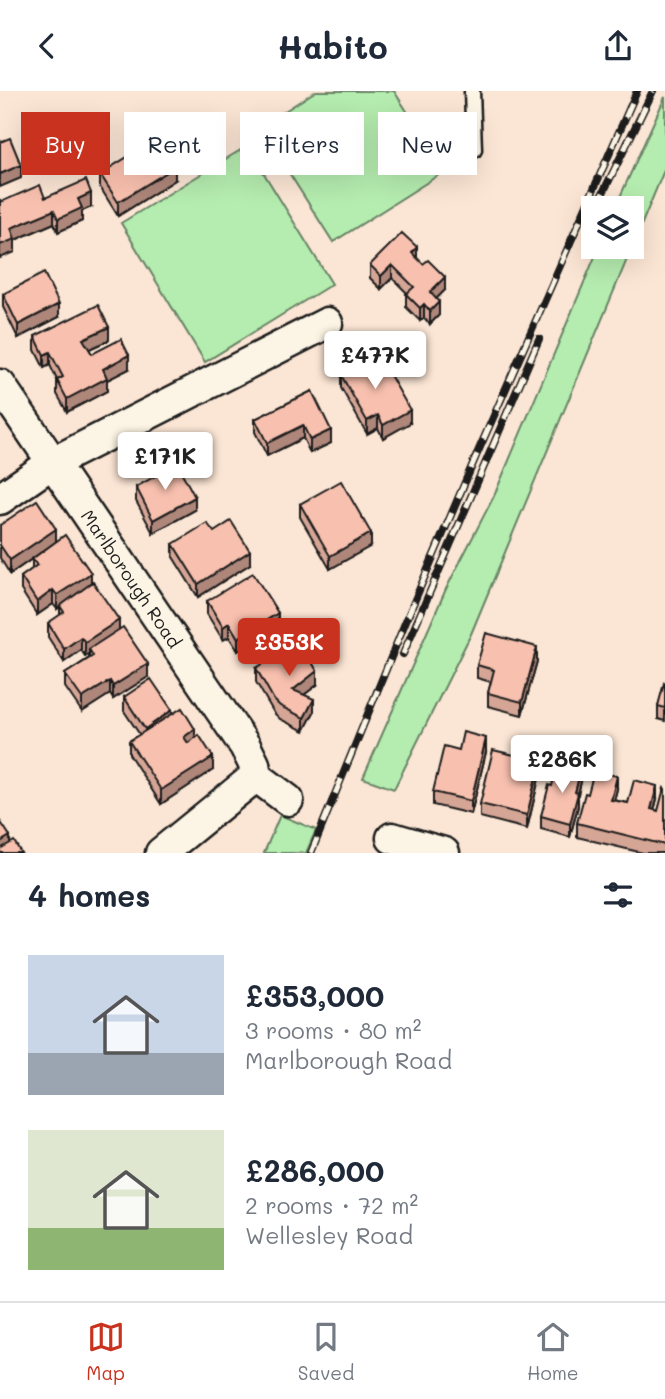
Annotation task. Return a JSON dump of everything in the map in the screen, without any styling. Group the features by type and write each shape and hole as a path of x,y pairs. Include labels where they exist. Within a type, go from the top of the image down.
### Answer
{"street":[{"path":"0,499 52,463 327,323"},
{"name":"Marlborough Road","path":"0,385 245,746 254,764 256,776"},
{"path":"161,853 256,776 288,800"},
{"path":"392,838 444,853"}],"lane":[{"path":"472,91 473,112"}],"green space":[{"path":"316,91 394,91 407,112 378,112 378,175 439,175 333,242 290,175 364,175 364,112 283,112"},
{"path":"665,97 665,168 644,218 644,196 620,196"},
{"path":"240,150 240,175 265,175 332,284 205,362 121,223 200,175 226,175 226,159"},
{"path":"594,259 627,259 471,634 394,789 363,778 446,589 494,496"},
{"path":"280,815 316,830 306,853 264,853"}],"building":[{"path":"10,138 21,165 0,174 0,142"},
{"path":"124,159 124,175 162,175 118,202 101,175 110,175 110,168"},
{"path":"86,180 91,193 78,199 82,208 58,219 54,210 11,228 15,239 0,245 0,199 1,202 40,185 45,198"},
{"path":"402,233 417,247 412,253 423,264 428,260 445,277 430,292 439,302 430,311 424,304 420,308 406,294 414,287 392,265 381,276 370,265"},
{"path":"44,273 59,304 18,325 3,294"},
{"path":"98,305 109,327 83,339 92,354 121,339 129,355 103,369 107,378 67,399 57,380 63,377 50,352 44,355 35,336"},
{"path":"378,354 410,410 383,425 378,415 367,421 341,375"},
{"path":"312,391 331,430 310,440 303,425 267,443 255,419"},
{"path":"177,464 195,497 153,520 136,487"},
{"path":"341,481 371,533 330,556 300,504"},
{"path":"37,500 56,529 10,560 0,545 0,525"},
{"path":"231,521 250,551 198,584 173,544 207,523 214,532"},
{"path":"65,535 91,573 57,595 53,590 37,602 21,577 37,565 32,559"},
{"path":"253,573 278,613 238,638 229,623 223,627 207,601"},
{"path":"93,582 119,620 85,642 81,637 64,649 48,623 64,612 60,606"},
{"path":"123,627 148,664 113,686 110,681 82,698 65,674 93,656 89,649"},
{"path":"486,633 537,647 522,702 488,693 494,670 477,665"},
{"path":"300,641 317,671 293,690 314,699 304,718 274,700 256,668"},
{"path":"151,679 172,710 145,729 124,697"},
{"path":"665,684 665,708 658,706"},
{"path":"182,708 195,729 184,737 188,743 199,735 213,757 161,790 129,741"},
{"path":"463,732 486,738 471,801 433,792 444,746 459,750"},
{"path":"493,750 540,761 527,815 480,804"},
{"path":"558,763 581,769 570,824 541,816"},
{"path":"594,771 617,776 611,800 628,803 634,780 657,786 651,809 658,811 665,789 665,845 577,823"},
{"path":"0,821 10,836 0,842"},
{"path":"14,841 21,853 0,853 0,849"}],"railway":[{"path":"311,853 477,454 637,91"},
{"path":"601,196 653,91"},
{"path":"403,654 539,339"}]}
